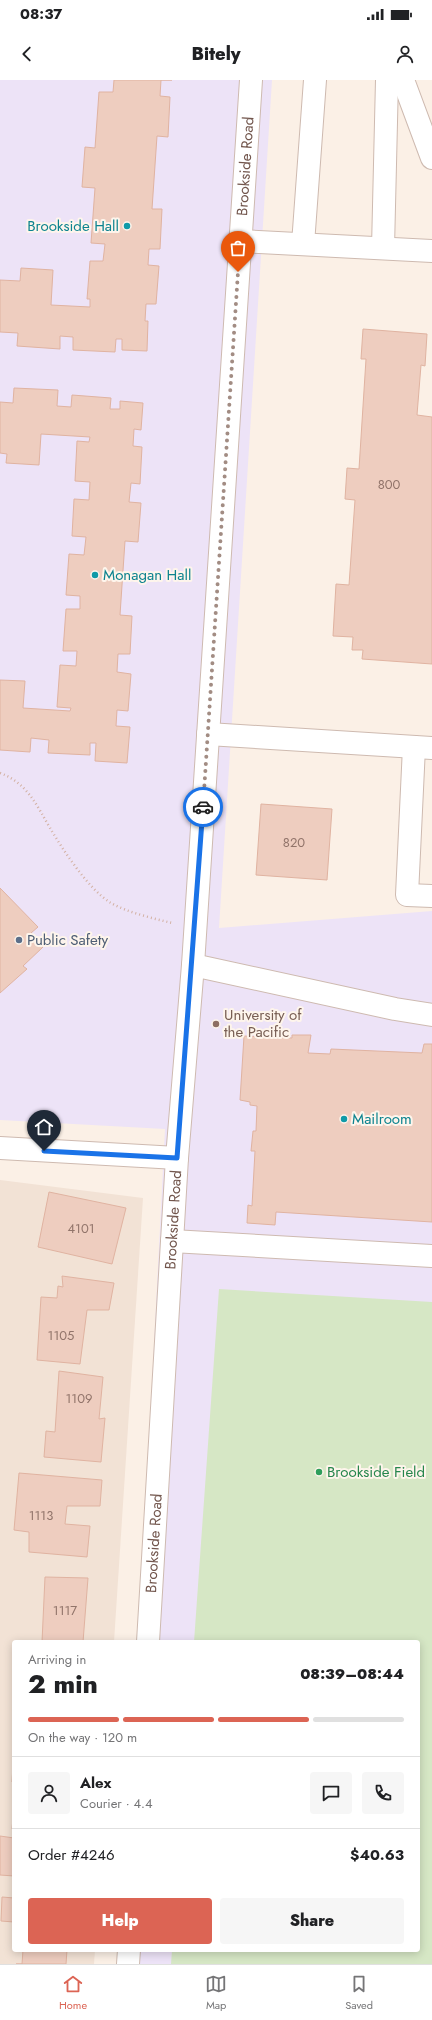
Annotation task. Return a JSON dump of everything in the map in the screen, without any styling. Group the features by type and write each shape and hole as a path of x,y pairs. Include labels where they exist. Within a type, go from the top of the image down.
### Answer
{"street":[{"name":"Brookside Road","path":"148,1640 177,1158 193,965 251,80"},
{"path":"303,244 315,80"},
{"path":"383,248 387,80"},
{"path":"403,80 432,158"},
{"path":"240,240 432,251"},
{"path":"208,734 423,748 407,895 432,896"},
{"path":"193,965 395,1009 432,1015"},
{"path":"0,1148 177,1158"},
{"path":"172,1242 432,1256"},
{"path":"128,1964 129,1952"}],"path":[{"path":"0,774 13,778 34,799 50,829 84,879 110,903 138,914 195,930"}],"shaded area":[{"name":"University of the Pacific","path":"0,80 272,80 219,928 432,911 432,1964 123,1964 123,1952 420,1952 420,1640 139,1640 165,1129 0,1120"},
{"path":"0,1180 143,1198 114,1640 12,1640 12,1952 95,1952 94,1964 0,1964"}],"green space":[{"name":"Brookside Field","path":"219,1289 432,1302 432,1964 171,1964 172,1952 420,1952 420,1640 194,1640"}],"building":[{"name":"Brookside Hall","path":"114,80 161,80 160,96 170,97 168,137 157,136 152,209 162,209 160,249 149,249 148,265 159,266 156,304 146,304 145,321 148,321 147,351 122,350 122,339 116,339 115,352 73,350 73,337 60,336 60,349 17,346 18,333 0,332 0,280 20,281 21,268 53,270 51,305 90,307 90,299 87,299 90,261 103,261 105,244 91,243 95,188 82,187 85,147 95,148 99,92 113,92"},
{"path":"363,329 427,334 425,366 421,365 417,415 432,417 432,664 362,659 363,650 352,650 353,637 333,636 336,584 349,585 355,500 345,499 347,468 359,469 366,359 361,359"},
{"name":"Monagan Hall","path":"14,388 58,390 57,406 71,407 72,395 111,398 110,409 120,409 120,401 143,403 141,430 134,429 133,446 142,447 140,484 131,483 129,502 141,503 138,542 125,541 120,615 132,616 130,654 118,654 117,672 131,674 128,711 117,710 116,726 130,727 127,763 95,761 96,743 90,743 90,755 48,753 49,740 31,738 30,752 0,750 0,680 25,681 23,708 70,711 71,708 57,707 60,665 76,666 77,651 63,651 66,609 80,609 80,596 66,595 69,554 84,555 86,537 72,536 74,499 89,500 90,482 75,481 77,441 89,442 90,437 41,434 39,465 6,463 7,454 0,453 0,402 13,403"},
{"path":"261,804 332,809 327,880 256,875"},
{"name":"Public Safety","path":"0,888 38,927 31,933 43,947 23,966 27,969 0,993"},
{"name":"Mailroom","path":"292,1035 311,1035 308,1053 330,1054 331,1049 422,1053 424,1044 432,1044 432,1222 276,1212 275,1225 247,1223 248,1205 252,1206 255,1151 251,1151 253,1131 256,1131 257,1106 250,1105 250,1102 240,1100 244,1036 292,1038"},
{"path":"49,1192 126,1208 112,1264 38,1247"},
{"path":"62,1276 114,1283 109,1310 87,1310 80,1364 37,1360 41,1297 57,1298 58,1286 63,1287"},
{"path":"59,1371 103,1377 99,1419 105,1418 101,1462 44,1457 46,1431 55,1432"},
{"path":"19,1473 102,1480 100,1506 67,1506 65,1524 90,1526 87,1557 29,1552 29,1532 14,1530"},
{"path":"45,1577 88,1578 83,1640 42,1640"},
{"path":"0,1836 12,1838 12,1876 0,1875"},
{"path":"2,1897 12,1898 12,1922 1,1921"},
{"path":"23,1952 67,1952 66,1964 22,1964"}],"way so far":[{"path":"203,807 238,272"}],"place":[{"name":"Brookside Hall","path":"127,226"},
{"name":"Monagan Hall","path":"95,575"},
{"name":"Public Safety","path":"19,940"},
{"name":"University of the Pacific","path":"216,1024"},
{"name":"Mailroom","path":"344,1119"},
{"name":"Brookside Field","path":"319,1472"}],"route":[{"path":"44,1151 177,1158 193,965 203,807"}]}
